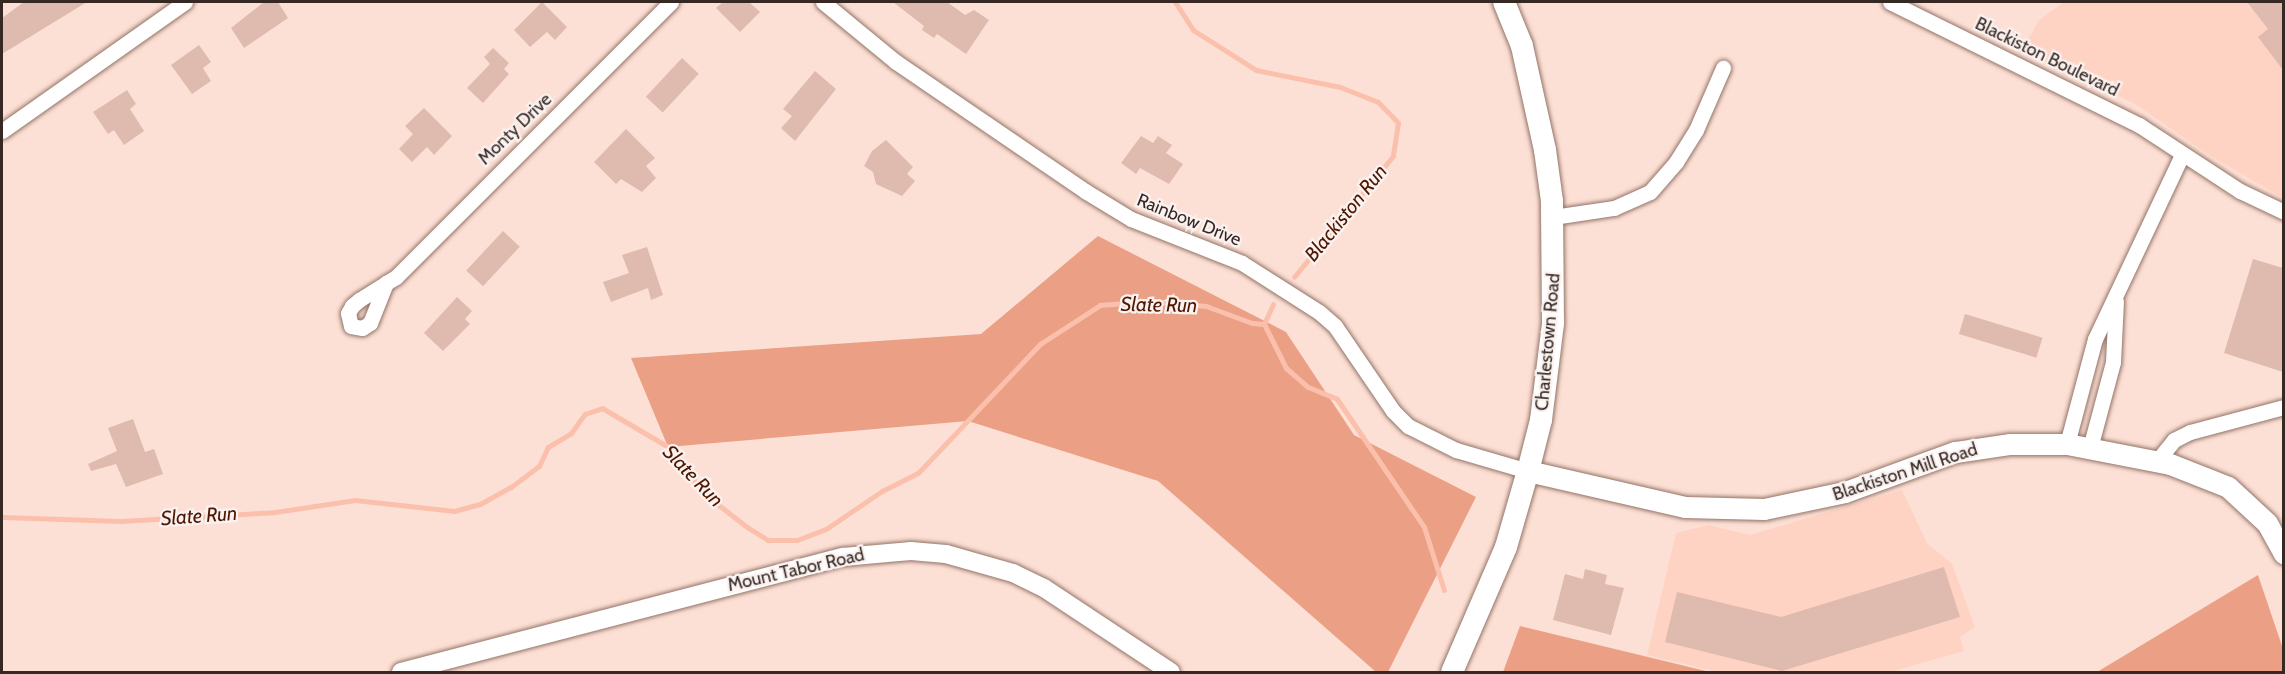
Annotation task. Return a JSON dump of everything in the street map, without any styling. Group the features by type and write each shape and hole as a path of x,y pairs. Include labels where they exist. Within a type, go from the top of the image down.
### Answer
{"main road":[{"name":"Charlestown Road","path":"1452,672 1506,547 1541,420 1553,330 1552,216 1535,98 1504,2"},
{"name":"Blackiston Mill Road","path":"1528,471 1685,507 1764,509 1845,492 1955,452 2010,444 2067,444 2157,461 2205,476 2240,495 2267,523 2283,554"}],"street":[{"path":"2,131 185,2"},
{"name":"Monty Drive","path":"386,283 671,2"},
{"name":"Rainbow Drive","path":"823,2 896,62 1085,191 1131,219 1203,244 1242,263 1319,312 1335,326 1366,365 1393,411 1408,426 1456,450 1528,471"},
{"name":"Blackiston Boulevard","path":"1890,2 2139,125 2182,155 2283,212"},
{"path":"1552,216 1614,208 1650,192 1676,162 1696,130 1723,68"},
{"path":"2067,444 2095,339 2182,155"},
{"path":"2090,448 2113,362 2118,331 2116,298"},
{"path":"2157,461 2174,440 2190,432 2283,407"},
{"name":"Mount Tabor Road","path":"400,672 843,557 911,551 946,554 1013,573 1044,588 1171,672"}],"shaded area":[{"path":"2064,2 2283,2 2283,198 2211,156 2135,104 2022,50 2039,20"},
{"path":"1098,236 1286,332 1354,435 1476,497 1388,672 1376,672 1158,481 968,421 668,447 631,358 981,334"},
{"path":"1902,490 1927,543 1952,564 1975,627 1960,637 1964,651 1890,672 1718,672 1647,655 1676,533 1708,525 1750,535"},
{"path":"2258,575 2283,649 2283,672 2097,672"},
{"path":"1520,626 1710,672 1503,672"}],"building":[{"path":"24,2 87,2 2,54 2,18"},
{"path":"264,2 278,2 288,18 244,48 231,28"},
{"path":"542,2 567,27 555,40 547,32 530,47 514,30"},
{"path":"723,2 749,2 760,12 740,32 716,8"},
{"path":"893,2 947,2 965,15 974,10 989,20 966,54 937,34 934,38 922,30 924,26"},
{"path":"2247,2 2283,2 2283,70 2258,37 2268,29"},
{"path":"199,45 211,62 203,68 211,81 192,94 171,65"},
{"path":"493,48 509,63 504,69 509,74 483,103 467,88 490,64 484,57"},
{"path":"682,58 699,74 663,112 646,97"},
{"path":"815,71 836,89 795,141 781,128 792,116 783,109"},
{"path":"127,90 136,104 130,109 144,131 124,145 114,130 108,134 93,112"},
{"path":"424,108 452,136 434,155 427,147 412,162 399,149 413,134 405,126"},
{"path":"626,129 655,158 646,166 656,178 642,192 621,179 616,184 594,162"},
{"path":"1141,136 1153,143 1158,136 1172,145 1166,153 1183,164 1169,184 1140,168 1136,174 1121,163"},
{"path":"886,140 913,167 907,174 915,181 902,196 876,184 873,172 864,166 872,151"},
{"path":"503,231 520,247 483,286 466,270"},
{"path":"647,247 663,295 651,300 648,288 611,302 603,282 629,273 622,255"},
{"path":"2253,259 2283,268 2283,372 2224,353"},
{"path":"457,297 472,311 465,319 470,324 443,351 424,333"},
{"path":"1965,314 2042,338 2036,358 1959,334"},
{"path":"133,419 145,452 154,449 163,474 126,487 116,464 91,471 88,464 117,451 108,428"},
{"path":"1944,567 1960,617 1782,671 1665,642 1677,592 1781,617"},
{"path":"1585,569 1607,575 1605,584 1624,588 1611,635 1553,620 1565,574 1583,579"}],"waterway":[{"name":"Blackiston Run","path":"1175,2 1193,30 1256,70 1340,87 1378,102 1398,123 1393,156 1294,277"},
{"name":"Slate Run","path":"2,517 121,521 275,512 355,500 454,511 480,504 511,487 539,466 548,447 571,433 585,414 602,408 672,449 703,493 747,527 768,540 797,540 826,529 882,491 918,473 1040,344 1100,305 1152,301 1206,306 1252,323 1264,324"},
{"name":"Blackiston Run","path":"1273,304 1264,324 1286,368 1308,387 1337,399 1424,527 1444,590"}]}
